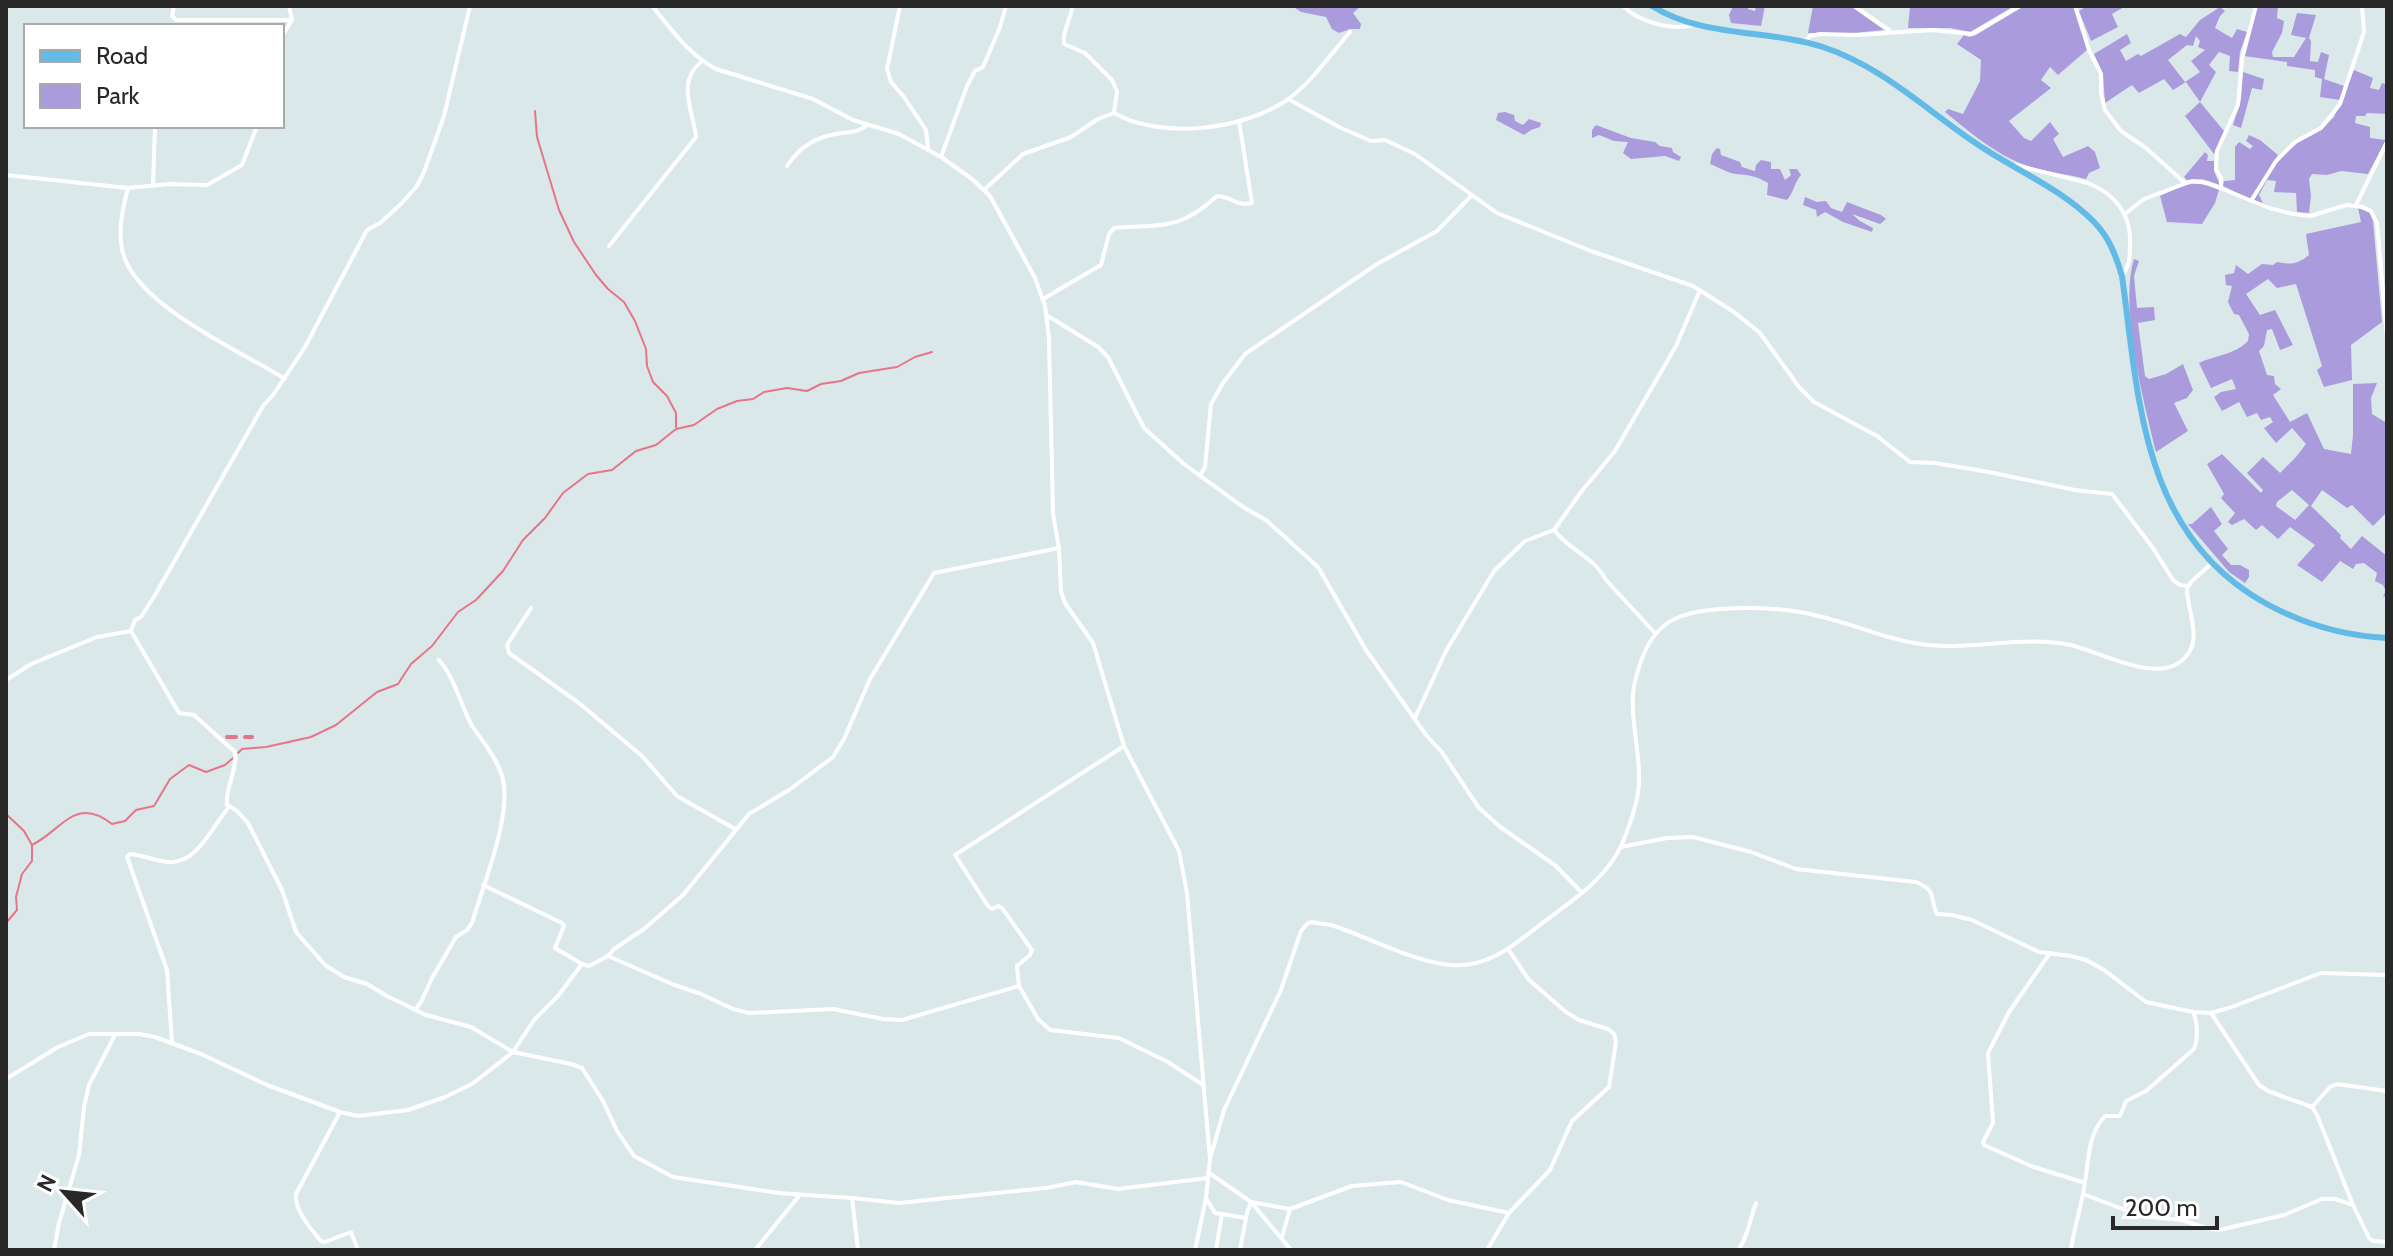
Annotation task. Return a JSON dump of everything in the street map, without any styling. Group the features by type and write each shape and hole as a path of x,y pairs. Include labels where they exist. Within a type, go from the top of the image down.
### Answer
{"main road":[{"path":"1652,6 1667,16 1695,25 1804,42 1846,56 1890,80 2004,162 2058,193 2093,220 2109,244 2122,276 2138,396 2153,461 2171,507 2188,533 2212,563 2244,590 2294,618 2337,631 2387,638"}],"street":[{"path":"174,6 172,16 176,20 292,20"},
{"path":"284,33 292,20 289,6"},
{"path":"131,631 135,620 141,617 155,595 263,406 305,347 367,230 380,223 417,186 444,116 470,6"},
{"path":"652,6 687,47 716,69 813,99 853,120 899,134 941,157 984,190 1002,216 1035,278 1047,315 1053,514 1062,597 1093,643 1124,746 1176,843 1187,893 1210,1159"},
{"path":"900,6 887,69 891,82 926,130 928,148"},
{"path":"941,157 967,86 975,71 983,67 1006,6"},
{"path":"1073,6 1064,44 1085,53 1112,80 1117,91 1114,113"},
{"path":"1623,6 1632,14 1650,21 1681,28 1695,25"},
{"path":"1854,6 1891,32"},
{"path":"1804,42 1810,36 1820,34 1947,30 1972,34 2020,6"},
{"path":"2075,6 2089,50 2101,74 2105,110 2121,131 2146,148 2185,183"},
{"path":"2221,188 2221,178 2216,169 2217,151 2238,105 2242,59 2256,6"},
{"path":"2251,201 2276,161 2295,142 2321,128 2340,104 2364,32 2362,6"},
{"path":"984,190 1023,154 1071,137 1098,119 1114,113 1125,119 1178,128 1239,121 1260,114 1288,99 1350,32"},
{"path":"609,246 695,139 686,85 693,69 702,61"},
{"path":"1288,99 1371,141 1385,140 1415,154 1497,213 1700,290 1760,333 1799,387 1814,402 1877,436 1910,462 1935,463 2075,490 2112,494 2173,580 2188,586"},
{"path":"1043,299 1101,265 1109,234 1114,228 1179,222 1194,216 1217,196 1234,203 1252,203 1239,121"},
{"path":"787,166 800,149 829,136 860,130 867,124"},
{"path":"153,185 155,128"},
{"path":"6,175 128,188 207,185 242,165 256,128"},
{"path":"2356,205 2387,142"},
{"path":"2004,162 2100,188 2117,202 2125,214 2131,239 2130,258 2122,276"},
{"path":"2125,214 2144,199 2185,183 2199,181 2282,212 2310,216 2356,205 2371,211 2377,223 2387,337"},
{"path":"128,188 121,218 122,251 145,289 201,331 285,379"},
{"path":"1201,475 1205,467 1211,404 1245,354 1384,259 1437,231 1471,196"},
{"path":"1415,718 1446,651 1494,571 1525,541 1554,530 1615,451 1681,337 1700,290"},
{"path":"1047,315 1098,347 1108,357 1147,431 1184,464 1266,520 1318,567 1366,650 1487,816 1556,866 1582,893"},
{"path":"1554,530 1601,571 1655,633"},
{"path":"483,885 564,924 555,948 582,964 589,966 608,956 683,895 749,814 789,790 839,750 870,679 935,572 1059,548"},
{"path":"1195,1250 1210,1159 1224,1110 1267,1021 1301,931 1307,924 1315,922 1447,965 1476,963 1508,949 1582,893 1605,871 1621,847 1636,802 1640,782 1633,695 1636,679 1647,645 1655,633 1670,621 1700,611 1793,610 1915,644 2063,644 2164,670 2182,661 2191,647 2194,627 2187,596 2188,586 2212,563"},
{"path":"531,608 507,645 509,653 568,693 642,756 677,796 735,829"},
{"path":"6,680 31,664 97,637 131,631"},
{"path":"131,631 179,713 194,715 235,752 236,765 226,799 229,807 248,823 282,890 296,932 316,956 344,977 367,984 415,1010 471,1027 513,1052 582,1068 629,1151 639,1161 686,1180 799,1196 852,1198 881,1203 915,1203 1076,1182 1118,1189 1153,1186 1208,1175 1251,1202 1291,1250"},
{"path":"415,1010 456,937 472,923 494,854 506,801 504,782 483,738 471,724 450,674 439,660"},
{"path":"1124,746 955,855 988,906 992,909 1002,908 1032,950 1017,966 1019,986 1038,1019 1050,1030 1119,1038 1168,1062 1204,1086"},
{"path":"172,1043 167,970 127,857 138,854 172,862 189,857 229,807"},
{"path":"1621,847 1667,838 1693,837 1751,852 1796,869 1916,882 1933,893 1937,914 1972,920 2034,950 2092,963 2146,1002 2193,1012 2211,1013 2314,975 2387,975"},
{"path":"1487,1250 1509,1213 1550,1170 1576,1116 1607,1090 1616,1042 1614,1034 1608,1029 1572,1017 1551,1000 1529,980 1508,949"},
{"path":"2050,953 2009,1012 1988,1053 1993,1120 1983,1142 2012,1159 2085,1183"},
{"path":"608,956 733,1009 758,1014 833,1009 902,1020 1019,986"},
{"path":"6,1079 89,1034 148,1035 340,1112 358,1116 408,1110 472,1084 513,1052 534,1020 558,996 582,964"},
{"path":"2071,1250 2089,1149 2101,1120 2105,1116 2120,1116 2126,1101 2146,1091 2190,1054 2196,1043 2197,1020 2193,1012"},
{"path":"2211,1013 2259,1085 2312,1107 2369,1238 2387,1242"},
{"path":"54,1250 81,1148 89,1085 115,1034"},
{"path":"2312,1107 2330,1087 2337,1084 2387,1091"},
{"path":"340,1112 295,1200 321,1241 327,1242 351,1232 358,1250"},
{"path":"1251,1202 1290,1209 1352,1186 1401,1182 1448,1200 1509,1213"},
{"path":"2083,1194 2141,1216 2182,1220 2219,1230 2284,1215 2322,1199 2335,1199 2353,1205"},
{"path":"755,1250 799,1196"},
{"path":"852,1198 858,1250"},
{"path":"1206,1198 1212,1211 1246,1218"},
{"path":"1240,1250 1251,1202"},
{"path":"1738,1250 1746,1239 1756,1203"},
{"path":"1282,1239 1290,1209"},
{"path":"1216,1250 1222,1214"}],"green space":[{"path":"1292,6 1361,6 1353,13 1361,24 1360,29 1339,33 1332,29 1326,17 1301,12"},
{"path":"1733,6 1748,6 1748,9 1755,11 1756,6 1765,6 1761,26 1731,23 1729,15"},
{"path":"1813,6 1851,6 1884,30 1808,33"},
{"path":"1910,6 2014,6 1970,32 1951,28 1908,28"},
{"path":"2024,6 2073,6 2087,50 2058,75 2050,67 2041,80 2051,88 2009,121 2024,138 2031,141 2050,122 2059,134 2053,139 2063,157 2088,146 2095,152 2100,168 2089,173 2086,179 2013,160 1986,144 1945,112 1948,109 1963,114 1980,81 1981,60 1957,44 1964,35 1976,35"},
{"path":"2087,6 2126,6 2112,14 2118,27 2091,41 2079,11"},
{"path":"2257,6 2278,6 2277,18 2284,21 2282,33 2272,52 2273,57 2294,57 2306,38 2291,35 2297,13 2316,15 2309,38 2310,61 2318,62 2321,52 2329,55 2324,79 2344,86 2340,100 2320,97 2322,79 2315,77 2315,70 2287,66 2287,62 2244,56"},
{"path":"2220,7 2225,11 2215,28 2232,38 2237,29 2247,32 2240,52 2238,72 2229,71 2230,56 2219,52 2209,65 2216,72 2200,102 2186,82 2173,90 2164,79 2139,93 2132,85 2105,103 2103,74 2094,54 2127,34 2131,43 2120,50 2126,61 2138,54 2141,56 2180,34 2186,37 2200,20","holes":["2196,36 2200,41 2198,47 2205,50 2191,61 2200,72 2185,82 2168,60 2187,45 2193,46"]},
{"path":"2354,70 2373,78 2370,88 2379,90 2382,83 2387,85 2387,114 2356,116 2355,123 2370,127 2370,138 2386,140 2368,174 2341,171 2327,175 2312,174 2309,179 2309,213 2297,212 2296,193 2274,192 2276,181 2267,180 2259,195 2263,203 2280,209 2254,200 2277,161 2334,117"},
{"path":"2243,72 2264,79 2262,90 2252,88 2241,128 2233,125 2241,99"},
{"path":"2200,102 2224,131 2214,154 2185,116"},
{"path":"1498,113 1514,115 1515,121 1523,125 1529,119 1541,123 1540,127 1524,135 1496,120"},
{"path":"1596,125 1672,148 1681,157 1679,161 1665,156 1631,159 1623,153 1628,142 1599,135 1592,138"},
{"path":"2249,135 2278,155 2250,199 2223,186 2224,181 2235,180 2235,147 2239,142 2250,149 2253,146 2246,141"},
{"path":"1717,148 1721,155 1740,162 1742,167 1755,171 1761,160 1771,162 1771,169 1780,169 1785,180 1791,175 1789,169 1797,169 1801,175 1787,200 1767,195 1768,183 1710,164"},
{"path":"2205,152 2207,161 2214,161 2214,171 2220,185 2184,177"},
{"path":"2202,184 2219,190 2202,224 2167,222 2160,196 2184,185"},
{"path":"1805,197 1817,202 1826,201 1831,208 1842,212 1847,202 1886,219 1880,224 1852,214 1873,228 1872,232 1825,212 1817,217 1816,210 1803,205"},
{"path":"2358,208 2370,213 2373,221 2382,322 2351,345 2352,380 2324,387 2317,370 2322,366 2296,284 2277,288 2268,279 2246,294 2260,315 2275,310 2293,345 2280,350 2272,329 2267,330 2264,346 2259,351 2267,375 2274,376 2275,384 2281,389 2273,395 2290,422 2307,413 2324,449 2351,454 2353,384 2377,383 2371,398 2372,414 2385,422 2387,420 2387,512 2373,526 2352,505 2347,508 2322,490 2311,506 2351,549 2362,536 2387,556 2387,597 2383,596 2386,591 2383,585 2375,581 2377,573 2364,563 2356,564 2353,569 2340,561 2322,582 2297,565 2315,545 2290,527 2278,539 2262,525 2256,530 2244,519 2232,525 2228,522 2235,513 2221,498 2224,494 2207,464 2222,454 2261,493 2263,490 2247,473 2263,457 2280,473 2306,444 2292,428 2276,443 2264,428 2273,422 2270,417 2261,420 2257,413 2247,417 2239,402 2222,411 2214,397 2236,389 2232,379 2211,388 2199,363 2231,352 2248,341 2249,334 2228,302 2232,286 2226,285 2225,275 2234,273 2236,265 2248,274 2262,264 2298,262 2309,255 2306,234 2361,222","holes":["2292,490 2309,505 2295,520 2276,506"]},
{"path":"2134,259 2139,261 2134,276 2137,308 2154,307 2155,320 2138,323 2145,376 2149,379 2166,374 2183,364 2193,390 2187,398 2174,403 2188,431 2156,452 2131,328 2130,279"},
{"path":"2211,507 2222,524 2214,531 2228,549 2222,555 2231,565 2240,565 2249,570 2245,583 2229,572 2188,524"}],"waterway":[{"path":"535,111 537,137 559,210 574,242 596,275 624,302 635,321 646,349 647,366 653,382 667,396 676,413 676,427"},
{"path":"238,753 242,749 311,737 336,725 377,692 398,684 411,664 432,646 458,612 476,600 503,571 523,540 545,518 563,493 588,474 612,470 636,451 656,445 676,429 694,425 717,409 737,401 787,388 807,391 859,373 897,367 932,352"},
{"path":"227,737 236,737"},
{"path":"245,737 252,737"},
{"path":"32,845 79,814 99,816 112,824 125,821 136,810 154,806 170,779 189,765 206,772 225,765 233,758"},
{"path":"6,814 24,831 32,845 32,861 22,874 16,897 17,910 6,923"},
{"path":"6,927 6,938"}]}
